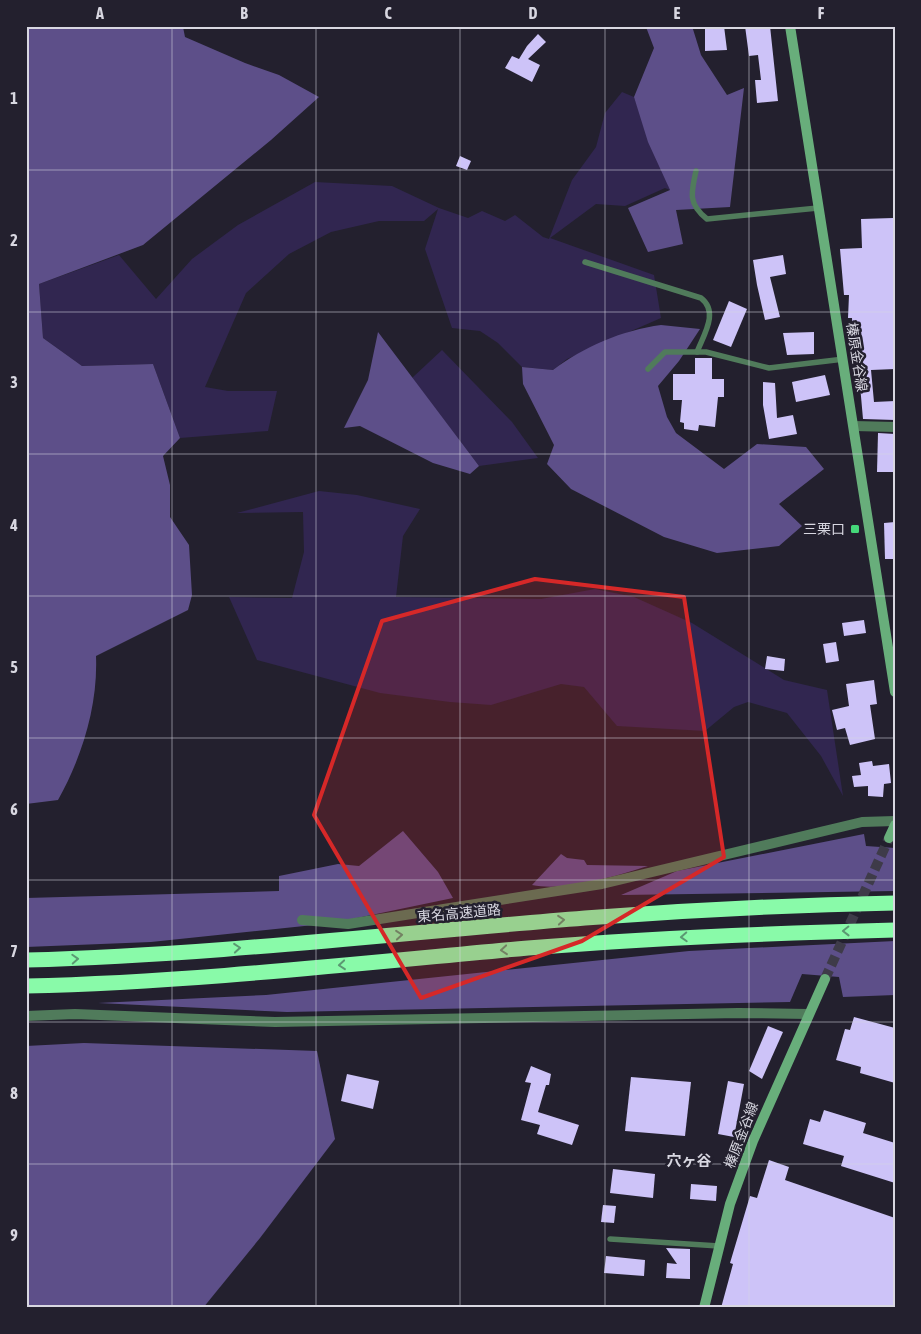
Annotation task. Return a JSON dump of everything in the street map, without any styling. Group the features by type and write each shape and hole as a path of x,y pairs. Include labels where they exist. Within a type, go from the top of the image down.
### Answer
{"highway":[{"name":"東名高速道路","path":"26,960 222,950 584,918 724,909 895,903"},
{"path":"26,986 228,976 530,948 671,938 895,930"}],"main road":[{"name":"榛原金谷線","path":"790,26 892,655 895,692"},
{"path":"889,838 895,823"},
{"name":"榛原金谷線","path":"704,1308 730,1204 752,1141 824,979"}],"street":[{"path":"854,426 895,427"},
{"path":"302,920 348,924 602,884 862,822 895,823"},
{"path":"26,1016 75,1014 275,1022 738,1013 808,1014"}],"lane":[{"path":"696,171 691,194 697,211 707,219 818,208"},
{"path":"585,262 701,298 707,302 711,308 710,317 697,352"},
{"path":"648,369 666,352 697,352 769,368 844,359"},
{"path":"610,1239 719,1246"}],"highlighted area":[{"path":"535,579 684,597 724,857 582,941 421,998 314,815 382,621"}],"shaded area":[{"path":"26,26 183,27 185,37 245,63 279,75 319,97 271,140 143,245 39,284 43,338 82,366 153,364 180,438 163,456 170,485 170,517 189,545 192,595 188,610 96,656 94,694 87,731 67,784 58,800 26,804"},
{"path":"692,26 701,55 727,95 744,88 730,207 676,210 683,244 648,252 628,208 670,190 648,142 634,97 654,48 646,27"},
{"path":"622,92 634,97 670,190 665,188 625,206 596,204 550,238 654,275 661,318 567,359 553,370 522,367 498,343 480,331 452,328 425,249 438,209 424,221 379,221 331,232 289,254 246,293 205,387 228,391 277,391 268,431 180,438 153,364 82,366 43,338 39,284 119,255 156,299 192,259 238,225 315,182 392,186 439,208 468,218 482,211 505,221 515,215 543,237 549,239 572,180 596,147 605,113"},
{"path":"661,325 700,329 679,361 658,386 667,417 676,433 724,469 757,444 806,447 824,469 779,504 802,526 779,546 717,553 664,537 571,489 547,464 554,445 523,384 522,367 553,370 590,347 618,335"},
{"path":"378,332 479,466 470,474 433,463 360,426 344,428 368,380"},
{"path":"442,350 512,422 538,458 479,466 412,378"},
{"path":"319,491 357,495 420,509 403,536 396,597 541,599 595,589 634,597 692,623 784,680 827,690 843,796 821,756 787,713 748,702 734,707 705,731 617,726 584,687 561,684 491,705 450,702 380,693 257,660 229,597 292,598 304,552 303,512 237,513"},
{"path":"403,831 438,872 453,898 333,923 151,942 26,947 26,898 279,891 279,876 338,864 359,866"},
{"path":"864,834 866,846 895,848 895,891 621,895 677,871"},
{"path":"561,854 567,858 584,860 587,865 648,866 575,885 545,887 532,885"},
{"path":"895,941 895,995 843,997 839,977 802,974 790,1002 287,1012 98,1003 266,995 689,951"},
{"path":"84,1043 317,1051 335,1139 260,1238 203,1308 26,1308 26,1046"}],"building":[{"path":"705,26 724,26 727,50 705,51"},
{"path":"745,26 770,26 778,101 757,103 755,80 761,80 758,55 749,56"},
{"path":"538,34 546,42 528,59 540,65 532,82 505,68 512,56 519,59"},
{"path":"460,156 471,161 467,170 456,166"},
{"path":"893,218 895,369 871,370 874,402 895,401 895,420 863,419 856,340 853,341 852,318 848,318 849,295 844,295 840,249 862,248 861,219"},
{"path":"783,255 786,274 770,277 780,317 765,320 753,260"},
{"path":"729,301 747,309 731,347 713,340"},
{"path":"814,332 814,354 787,355 783,333"},
{"path":"695,358 712,358 712,379 724,379 724,397 718,397 715,427 699,425 698,431 684,429 684,423 680,422 682,400 673,400 673,374 695,374"},
{"path":"825,375 830,395 796,402 792,382"},
{"path":"763,382 775,383 777,418 793,415 797,434 769,439 763,405"},
{"path":"878,433 895,434 895,472 877,472"},
{"path":"895,522 895,559 885,559 884,523"},
{"path":"864,620 866,633 844,636 842,623"},
{"path":"836,642 839,661 826,663 823,644"},
{"path":"767,656 785,659 784,671 765,669"},
{"path":"874,680 877,704 870,705 875,739 850,745 845,728 837,730 832,710 849,706 846,684"},
{"path":"872,761 873,766 889,764 891,783 884,784 883,797 868,796 868,786 854,787 852,776 861,775 859,763"},
{"path":"854,1017 895,1028 895,1083 860,1073 861,1067 836,1060 845,1029 850,1030"},
{"path":"768,1026 783,1032 762,1079 749,1071"},
{"path":"531,1066 551,1074 549,1085 546,1085 538,1112 579,1125 572,1145 537,1134 540,1125 521,1120 531,1083 525,1082"},
{"path":"347,1074 379,1081 373,1109 341,1101"},
{"path":"631,1077 691,1082 685,1136 625,1131"},
{"path":"728,1081 744,1084 734,1137 718,1134"},
{"path":"824,1110 866,1123 863,1133 895,1143 895,1183 841,1166 844,1156 803,1144 810,1119 820,1122"},
{"path":"769,1160 789,1167 785,1180 895,1218 895,1308 721,1308 733,1264 730,1263 750,1196 757,1198"},
{"path":"613,1169 655,1174 653,1198 610,1193"},
{"path":"691,1184 717,1186 716,1201 690,1199"},
{"path":"603,1205 616,1206 614,1223 601,1222"},
{"path":"666,1248 690,1249 690,1279 666,1278 667,1263 677,1264"},
{"path":"606,1256 645,1260 644,1276 604,1273"}],"tunnel":[{"path":"825,979 889,838"}],"place":[{"name":"三栗口","path":"855,529"}],"district":[{"name":"穴ヶ谷","path":"689,1161"}]}
